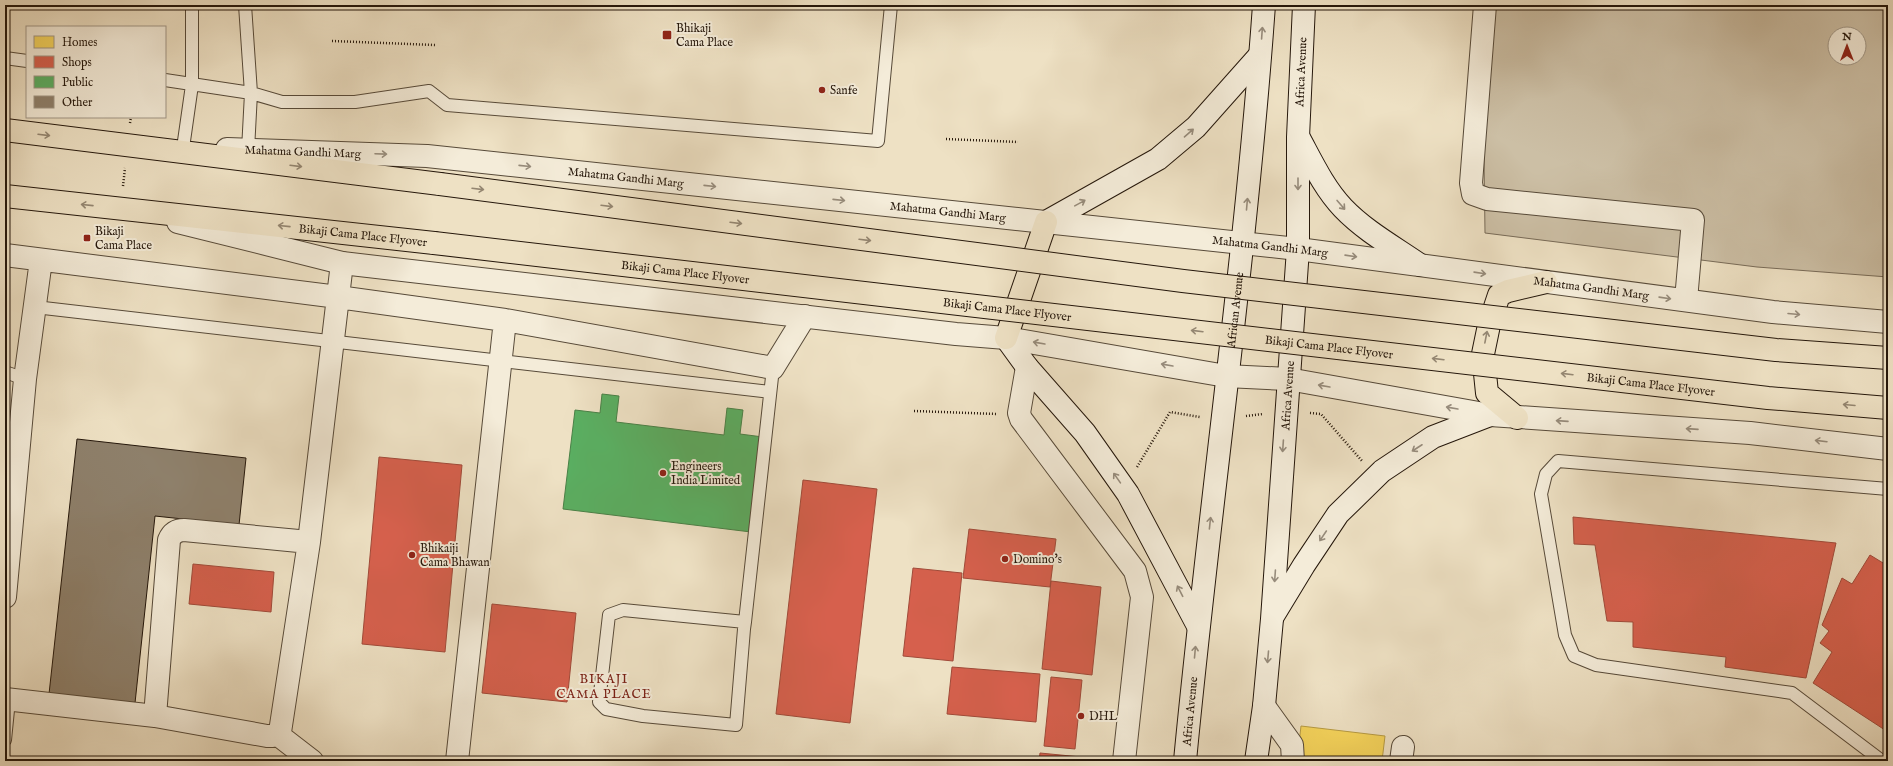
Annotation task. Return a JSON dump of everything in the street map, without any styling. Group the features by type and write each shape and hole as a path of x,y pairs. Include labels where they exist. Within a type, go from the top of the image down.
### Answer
{"main road":[{"name":"Mahatma Gandhi Marg","path":"5,130 132,146"},
{"path":"132,146 440,184 1183,281 1776,350 1888,358"},
{"path":"5,196 126,209"},
{"name":"Bikaji Cama Place Flyover","path":"126,209 434,243 1760,397 1888,408"},
{"path":"1006,338 1046,222"},
{"path":"1517,418 1487,393 1483,354 1489,324 1499,294 1546,282"}],"street":[{"path":"1243,243 1264,5"},
{"name":"Africa Avenue","path":"1256,761 1264,706 1272,619 1298,249 1298,137 1304,5"},
{"path":"1485,5 1471,183 1473,194 1487,200 1693,220 1686,300"},
{"path":"1046,222 1158,159 1196,127 1260,56"},
{"path":"1298,137 1326,187 1343,209 1378,236 1420,265"},
{"name":"Mahatma Gandhi Marg","path":"132,146 427,156 1298,249 1773,312 1888,322"},
{"path":"126,209 342,263 956,334 1006,338 1226,376 1288,379 1490,415 1750,433 1888,448"},
{"name":"African Avenue","path":"1226,376 1243,243"},
{"path":"5,255 338,297 505,320 773,368 805,316"},
{"path":"5,597 15,375 35,307 41,260"},
{"path":"7,700 155,716 266,736 277,734 282,728 309,542 342,263"},
{"path":"457,761 505,320"},
{"path":"1006,338 1027,367 1085,433 1124,488 1162,555 1198,626"},
{"path":"1027,367 1019,413 1020,419 1135,571 1140,584 1142,597 1124,761"},
{"name":"Africa Avenue","path":"1185,761 1198,626 1226,376"},
{"path":"1272,619 1304,565 1338,514 1382,471 1433,437 1490,415"},
{"path":"155,716 169,540 171,536 176,532 184,530 309,542"},
{"path":"1264,706 1292,745 1293,761"},
{"path":"277,734 312,761"}],"lane":[{"path":"183,148 192,85 192,5"},
{"path":"245,5 251,93 248,150"},
{"path":"166,80 251,93 282,102 354,102 429,91 447,105 878,141 891,5"},
{"path":"5,58 26,61"},
{"path":"35,307 770,392"},
{"path":"745,622 623,610 609,615 598,702 606,709 643,716 736,725 745,622 773,368"},
{"path":"1882,761 1792,693 1596,665 1574,656 1564,635 1541,494 1546,474 1558,461 1888,489"},
{"path":"5,740 7,700"}],"path":[{"path":"332,41 435,45"},
{"path":"946,139 1018,142"},
{"path":"123,188 125,166"},
{"path":"914,411 1002,414"},
{"path":"1124,488 1170,412 1221,420 1286,411 1321,414 1376,477"}],"shaded area":[{"path":"1482,5 1888,5 1888,277 1757,267 1485,233"}],"building: Homes":[{"path":"1301,726 1385,736 1382,761 1297,761"}],"building: Shops":[{"name":"Bhikaiji Cama Bhawan","path":"379,457 462,465 445,652 362,644"},
{"path":"803,480 877,489 850,723 776,714"},
{"path":"1573,517 1836,543 1806,678 1725,667 1726,657 1633,647 1633,622 1607,621 1595,545 1574,544"},
{"path":"969,529 1056,539 1050,587 963,578"},
{"path":"1870,555 1888,566 1888,732 1813,683 1832,652 1820,643 1829,631 1822,625 1842,578 1852,584"},
{"path":"193,564 274,572 271,612 189,604"},
{"path":"913,568 962,573 953,661 903,656"},
{"path":"1051,581 1101,587 1092,675 1042,669"},
{"path":"492,604 576,613 567,702 482,693"},
{"path":"952,667 1040,674 1036,722 947,714"},
{"path":"1051,677 1082,680 1075,749 1044,746"},
{"path":"1040,753 1091,758 1090,761 1039,761"}],"building: Public":[{"name":"Engineers India Limited","path":"602,394 619,396 616,422 724,435 727,408 743,410 740,434 763,437 751,532 563,509 575,410 600,413"}],"building: Other":[{"path":"77,439 246,458 239,525 155,516 135,703 49,694"}],"place":[{"name":"Bhikaji Cama Place","path":"667,35"},
{"name":"Sanfe","path":"822,90"},
{"name":"Bikaji Cama Place","path":"87,238"},
{"name":"Engineers India Limited","path":"663,473"},
{"name":"Bhikaiji Cama Bhawan","path":"412,555"},
{"name":"Domino's","path":"1005,559"},
{"name":"DHL","path":"1081,716"}],"district":[{"name":"BIKAJI CAMA PLACE","path":"604,686"}]}
